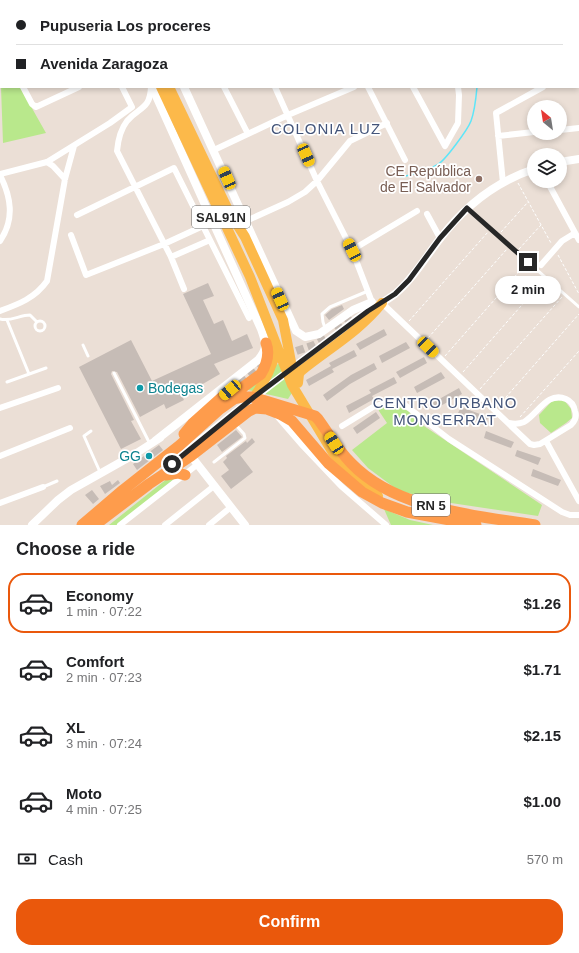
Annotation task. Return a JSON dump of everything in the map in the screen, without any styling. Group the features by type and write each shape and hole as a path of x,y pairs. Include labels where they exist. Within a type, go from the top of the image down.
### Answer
{"highway":[{"path":"188,437 198,424 213,411 261,374 266,364 267,346"},
{"path":"164,458 192,423 226,394"},
{"path":"76,525 164,458 230,402 243,397 263,400 312,415 315,419"},
{"path":"149,484 196,463 211,444 234,423 254,408 261,408 287,418 298,426 328,463 367,495 382,503 407,512 458,522"},
{"name":"RN 5","path":"315,419 350,463 378,486 398,495 456,512 535,525"},
{"path":"98,523 149,484 168,475 178,473 184,475"},
{"path":"82,525 123,490"},
{"name":"RN 5","path":"458,522 476,525"}],"main road":[{"name":"SAL91N","path":"161,88 250,277 270,329"},
{"name":"SAL91N","path":"169,88 228,210 241,228 283,320 287,340"},
{"path":"228,210 271,306 280,330 274,359 262,387 254,397"},
{"path":"298,383 298,374 345,338 373,314 377,302"},
{"name":"RN 5","path":"270,329 292,385 315,419 342,466 356,480 389,502 439,514 458,522"},
{"name":"RN 5","path":"287,340 290,357 298,383 315,419"}],"street":[{"path":"24,88 32,104 38,107 77,88"},
{"path":"0,241 8,226 10,208 7,189 0,174 47,162 110,124 132,107 122,88"},
{"path":"151,88 149,99 146,104 127,121 120,132 117,151 171,257 184,289"},
{"path":"32,525 65,494 153,442 258,360 267,346 261,329 152,88"},
{"path":"184,88 296,331 301,335 309,337 319,334 353,310 395,294 409,280 440,238 467,208 503,183 527,172"},
{"path":"225,88 248,134"},
{"path":"275,88 318,181 352,250 368,291 377,302 530,444 538,444 546,441 575,422 575,409 572,403 567,399 551,399 525,421 518,424 509,424"},
{"path":"214,150 288,115 352,88"},
{"path":"369,88 405,160"},
{"path":"414,88 445,146 458,123 460,95 458,88"},
{"path":"503,183 496,115 497,112 541,88"},
{"path":"146,104 159,105 165,115"},
{"path":"246,221 288,202 318,181 350,141 387,123"},
{"path":"567,129 579,128"},
{"path":"498,136 527,133"},
{"path":"0,311 22,303 30,298 38,292 47,281 65,179 74,146"},
{"path":"567,161 579,159"},
{"path":"47,162 53,166 65,179"},
{"path":"77,215 174,168 249,318"},
{"path":"551,188 579,240"},
{"path":"352,250 417,211"},
{"path":"427,214 440,238"},
{"path":"72,234 86,275 164,244 203,226"},
{"path":"541,265 564,240 575,233"},
{"path":"171,257 210,240"},
{"path":"120,525 184,475 254,397 368,311 377,302"},
{"path":"352,317 377,302"},
{"path":"0,408 58,388"},
{"path":"153,442 173,431 226,394"},
{"path":"342,426 373,407 382,404 395,402 406,405 449,440 562,512 570,515 579,515"},
{"path":"272,411 341,486 386,525"},
{"path":"0,456 70,428"},
{"path":"546,441 579,501"},
{"path":"196,463 231,507 241,524"},
{"path":"165,525 214,486"},
{"path":"0,503 42,487"},
{"path":"209,525 231,507"}],"lane":[{"path":"467,208 579,307"},
{"path":"326,329 322,314 330,307 368,291"},
{"path":"0,319 7,320 30,315 37,322"},
{"path":"7,320 29,374"},
{"path":"82,345 88,356"},
{"path":"7,382 46,368"},
{"path":"114,373 153,442"},
{"path":"214,462 244,438 244,434 234,423"},
{"path":"91,431 84,436 100,472"},
{"path":"42,487 57,481"}],"path":[{"path":"518,182 579,294"},
{"path":"498,236 528,201"},
{"path":"516,252 541,224"},
{"path":"406,325 491,230"},
{"path":"425,341 509,246"},
{"path":"443,358 528,262"},
{"path":"462,374 546,278"},
{"path":"480,390 564,294"},
{"path":"498,406 579,314"},
{"path":"517,420 579,351"}],"green space":[{"path":"1,88 21,88 46,133 3,143"},
{"path":"285,359 297,385 288,399 248,390 264,374"},
{"path":"564,400 571,409 572,418 551,433 540,423 539,415 552,401"},
{"path":"397,406 408,411 424,426 542,505 538,516 451,503 399,491 368,468 352,450 387,423 378,407"},
{"path":"179,476 117,525 109,525 168,478"},
{"path":"384,509 410,520 433,525 391,525"}],"building":[{"path":"208,283 214,296 203,300 214,324 223,320 232,341 247,334 253,348 214,364 220,374 182,396 184,400 166,409 164,404 140,417 117,372 112,371 111,374 134,420 131,421 141,439 121,449 79,367 131,340 152,381 211,354 183,294"},
{"path":"342,305 344,309 329,320 325,315 332,309"},
{"path":"384,329 387,335 360,350 356,344"},
{"path":"406,342 410,348 382,363 379,356"},
{"path":"354,350 357,356 332,369 334,372 309,386 306,380 331,366 329,363"},
{"path":"424,357 427,363 400,378 396,372"},
{"path":"374,363 377,369 350,384 327,401 323,395 351,375"},
{"path":"441,372 445,378 417,393 414,387"},
{"path":"394,377 397,383 372,396 374,399 349,413 346,406 371,393 369,390"},
{"path":"459,388 462,394 435,409 432,403"},
{"path":"461,407 488,417 486,424 458,413"},
{"path":"376,412 380,418 357,434 353,428"},
{"path":"236,430 242,437 222,452 217,445"},
{"path":"486,431 514,442 511,448 484,438"},
{"path":"252,438 255,442 240,455 253,472 231,489 221,476 229,470 223,462 227,458 226,456 246,441 247,443"},
{"name":"GG","path":"159,445 163,450 137,470 133,464"},
{"path":"517,450 541,458 538,465 515,456"},
{"path":"533,469 561,480 558,486 531,476"},
{"path":"118,480 120,483 105,494 100,486 110,481 112,485"},
{"path":"92,490 99,499 93,504 85,495"}],"waterway":[{"path":"401,177 428,169 441,162 461,137 471,121 477,88"}],"tunnel":[{"path":"336,330 352,317"},
{"path":"285,355 314,345 327,338"},
{"path":"230,390 268,359"}],"place":[{"name":"CE República de El Salvador","path":"479,179"},
{"name":"Bodegas","path":"140,388"},
{"name":"GG","path":"149,456"}],"district":[{"name":"COLONIA LUZ","path":"326,128"},
{"name":"CENTRO URBANO MONSERRAT","path":"445,410"}],"route":[{"path":"172,464 254,397 368,311 395,294 409,280 440,238 467,208 528,262"}]}
